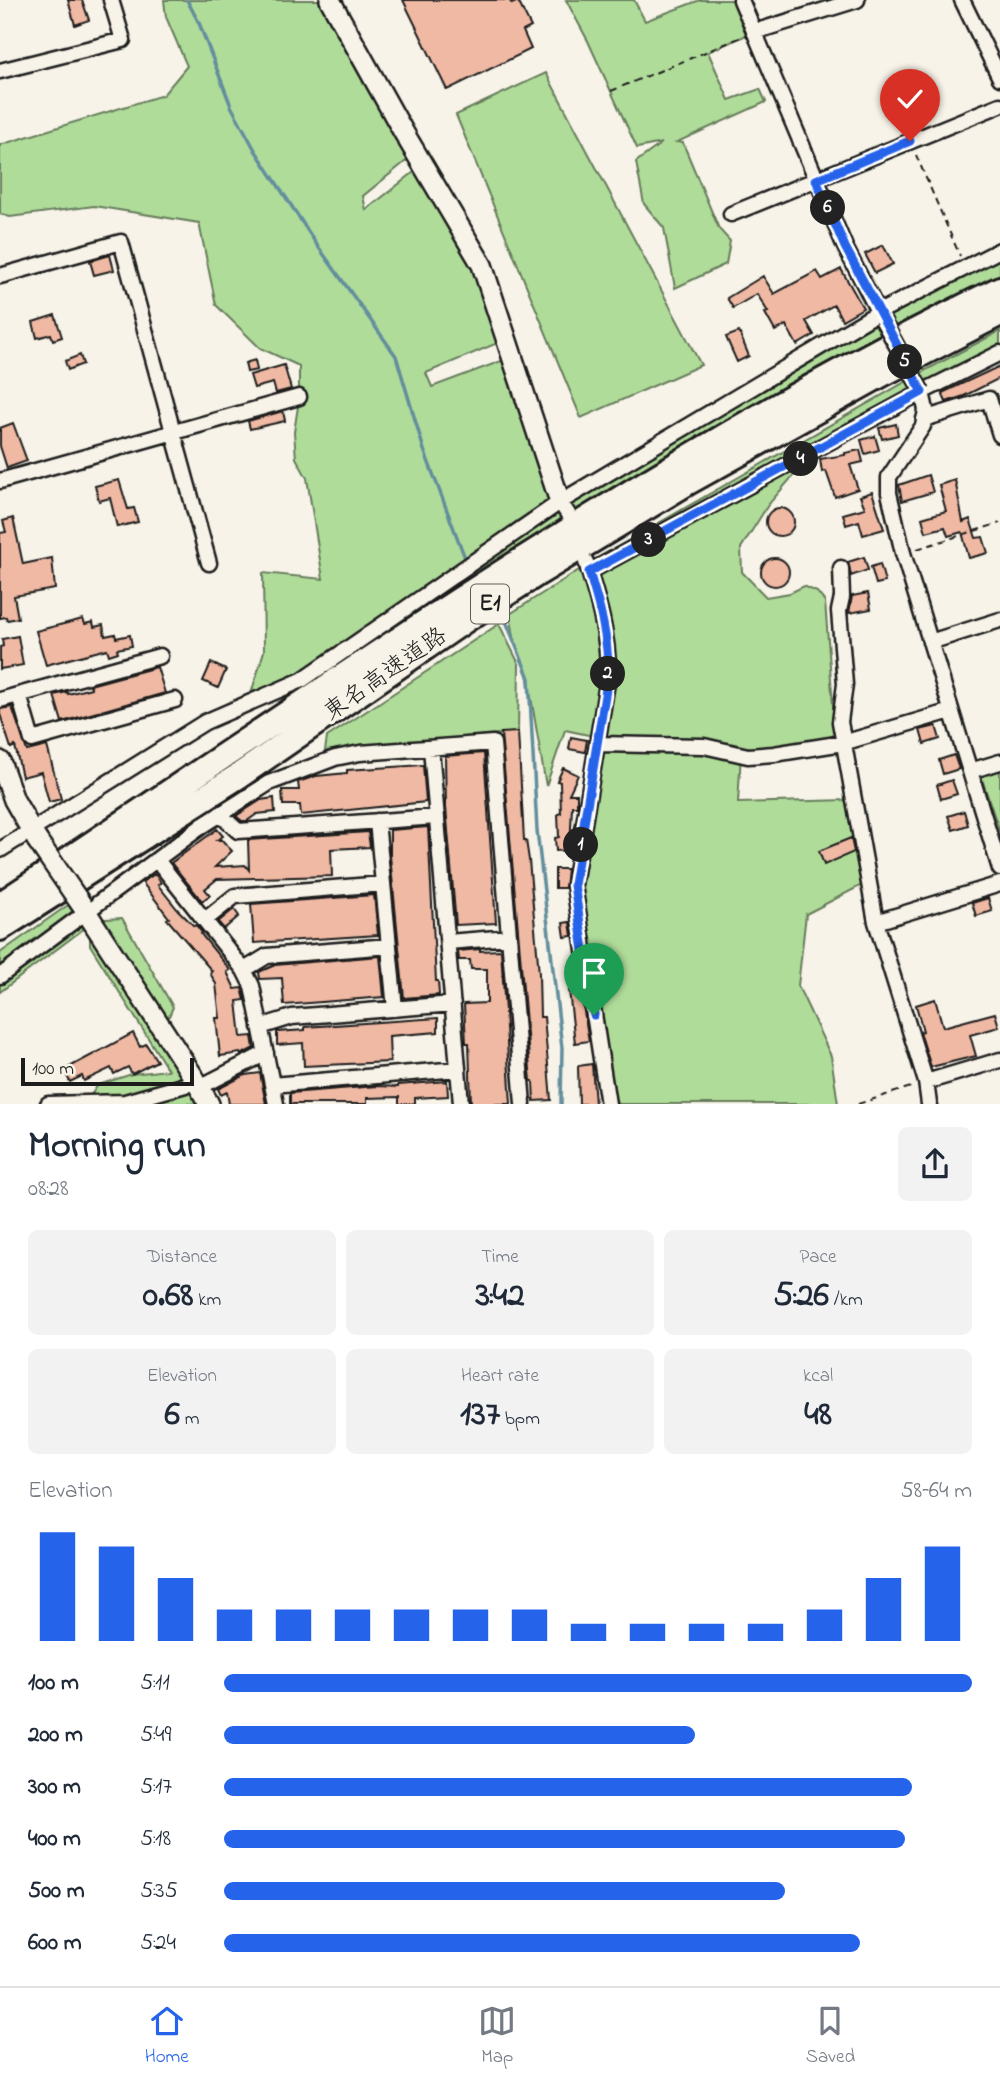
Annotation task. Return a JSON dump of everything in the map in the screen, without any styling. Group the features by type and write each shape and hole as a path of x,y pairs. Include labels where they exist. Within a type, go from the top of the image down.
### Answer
{"highway":[{"name":"東名高速道路","path":"0,905 527,555 677,464 845,369 1000,289"},
{"name":"東名高速道路","path":"0,928 240,775 465,620 549,566 688,482 882,374 1000,313"},
{"path":"0,943 240,775"}],"street":[{"path":"0,71 123,40 111,0"},
{"path":"330,0 482,265 564,508"},
{"path":"741,0 845,247 922,392 926,410 923,426 890,477 894,521 1000,869"},
{"path":"754,32 857,0"},
{"path":"962,0 1000,78"},
{"path":"731,214 1000,105"},
{"path":"0,276 121,242 209,562"},
{"path":"0,850 34,835 205,722 302,680 564,508 880,316 1000,250"},
{"path":"608,1104 574,885 608,677 609,651 605,625 588,567 1000,353"},
{"path":"0,481 299,397"},
{"path":"924,419 989,399 1000,435"},
{"path":"841,568 842,597 839,611 845,684 839,722 876,922 926,1082 929,1104"},
{"path":"930,642 1000,620"},
{"path":"0,700 160,656"},
{"path":"19,695 32,740 175,701"},
{"path":"597,744 704,746 748,756 774,754 843,743 951,711"},
{"path":"0,976 84,910 220,814 270,783 335,758 360,753 493,743 523,1104"},
{"path":"431,748 461,1104"},
{"path":"0,761 14,800 34,835 202,1091"},
{"path":"970,771 1000,762"},
{"path":"220,814 238,831 437,817"},
{"path":"377,821 395,1009"},
{"path":"157,860 244,970 252,986 276,1104"},
{"path":"205,920 235,896 383,884"},
{"path":"876,922 1000,884"},
{"path":"448,942 509,937"},
{"path":"244,970 267,956 389,946"},
{"path":"260,1027 292,1017 453,1004"},
{"path":"48,1104 125,1102 202,1091 266,1053"},
{"path":"926,1082 1000,1060"},
{"path":"272,1085 458,1069"}],"path":[{"path":"611,91 754,32"},
{"path":"910,141 965,268"},
{"path":"903,553 1000,523"},
{"path":"858,1104 926,1082"}],"green space":[{"path":"164,0 331,0 416,153 363,196 366,210 423,165 482,265 507,339 426,373 432,387 512,357 561,502 747,391 1000,258 1000,274 832,363 592,502 453,591 299,681 250,697 264,651 263,573 323,579 307,478 296,458 294,432 299,400 299,366 260,348 216,305 199,223 94,206 10,217 0,214 0,145 163,95 187,66 166,17"},
{"path":"566,0 634,0 645,21 700,0 739,0 749,34 708,52 729,100 760,89 766,102 677,142 683,143 719,229 730,241 726,264 675,288 664,228 644,204 636,162 662,143 637,148 588,41"},
{"path":"546,73 701,365 581,418 456,115"},
{"path":"1000,331 1000,348 804,463 768,505 741,548 742,572 766,597 790,593 804,586 817,592 825,602 836,744 741,754 738,803 849,800 864,884 806,914 798,986 831,1056 838,1104 605,1104 584,951 579,857 598,737 565,730 546,786 527,673 515,642 510,614 601,556 928,369"},
{"path":"499,624 519,664 518,732 325,751 327,737"},
{"path":"1000,766 1000,833 980,773"},
{"path":"68,905 86,927 0,992 0,953"},
{"path":"122,918 173,1007 163,1030 211,1104 85,1103 98,1085 132,1074 168,1070 90,945 90,920"}],"building":[{"path":"68,0 82,0 89,20 75,25"},
{"path":"403,0 509,0 512,4 518,1 531,27 523,31 531,49 447,90"},
{"path":"883,245 893,264 875,273 865,254"},
{"path":"110,255 114,270 94,275 90,261"},
{"path":"841,269 863,308 842,320 834,305 806,321 814,335 797,345 786,325 775,331 757,294 733,308 727,298 763,276 774,294 817,271 822,279"},
{"path":"55,315 62,337 53,340 51,334 37,338 33,322"},
{"path":"739,332 749,356 737,362 726,337"},
{"path":"80,355 83,364 68,370 65,361"},
{"path":"255,360 257,370 247,372 245,363"},
{"path":"284,365 291,389 276,393 273,383 254,388 250,375"},
{"path":"1000,366 1000,378 946,402 942,393"},
{"path":"283,411 285,421 250,429 248,421"},
{"path":"13,423 27,461 7,468 0,446 0,428"},
{"path":"896,424 898,435 882,439 879,428"},
{"path":"875,436 879,450 865,454 861,440"},
{"path":"860,450 863,462 850,465 858,489 835,497 826,471 822,472 820,459"},
{"path":"928,475 933,492 902,501 899,485"},
{"path":"119,480 128,509 134,508 138,522 117,527 110,498 99,501 95,486"},
{"path":"955,480 963,522 970,519 976,538 983,537 988,553 969,558 962,532 948,536 945,527 926,532 922,518 946,511 939,485"},
{"path":"872,492 884,529 863,535 859,521 846,525 843,514 865,508 860,496"},
{"path":"780,508 790,512 794,522 790,532 780,536 770,532 766,522 770,512"},
{"path":"13,518 23,564 52,558 55,589 14,596 18,618 7,620 6,617 0,618 0,533 6,532 3,521"},
{"path":"864,557 868,570 851,576 848,562"},
{"path":"775,558 785,562 789,572 785,582 775,586 765,582 761,572 765,562"},
{"path":"880,564 885,582 876,584 871,567"},
{"path":"868,593 871,609 849,613 852,596"},
{"path":"83,619 85,624 93,622 94,627 103,625 105,636 115,634 116,638 130,635 132,646 117,649 118,652 109,655 107,649 46,665 36,631"},
{"path":"18,636 23,665 0,669 2,639"},
{"path":"211,663 226,670 218,688 203,681"},
{"path":"157,667 165,693 62,722 54,695 91,688 90,685"},
{"path":"12,707 27,751 47,746 61,799 49,802 41,772 22,777 15,746 11,748 0,714 0,709"},
{"path":"936,726 940,739 924,744 920,730"},
{"path":"518,732 524,840 529,860 540,1017 544,1017 551,1100 534,1101 531,1081 501,733"},
{"path":"571,737 587,740 585,752 569,749"},
{"path":"484,753 496,923 456,925 446,807 445,756"},
{"path":"954,755 959,769 943,774 939,760"},
{"path":"423,765 426,802 301,815 300,805 283,805 282,790 299,790 298,782 316,776 347,773 347,770"},
{"path":"563,768 578,775 569,794 577,794 577,806 572,806 570,850 556,851 555,838 559,837 558,814 561,813 560,782 557,781"},
{"path":"952,780 957,794 941,799 937,785"},
{"path":"274,798 275,812 257,814 247,821 236,816 261,800"},
{"path":"964,811 968,825 953,830 948,816"},
{"path":"428,827 439,995 404,998 390,856 390,830"},
{"path":"217,829 223,836 217,840 222,840 232,851 215,867 245,865 249,870 248,840 368,832 370,847 331,849 332,876 217,879 205,889 210,895 202,901 171,863"},
{"path":"851,838 854,852 824,865 819,851"},
{"path":"555,869 567,869 565,888 555,888"},
{"path":"155,874 161,883 158,885 178,910 196,925 230,970 227,972 235,989 242,988 245,1000 237,1001 241,1037 252,1036 254,1048 241,1055 220,1056 216,1018 220,1018 216,984 210,973 212,971 167,919 169,918 142,882"},
{"path":"374,895 378,935 254,943 251,904"},
{"path":"988,898 992,911 976,916 972,903"},
{"path":"234,909 239,916 224,929 218,922"},
{"path":"570,922 572,936 565,937 563,923"},
{"path":"501,950 511,1104 471,1104 469,1043 466,1043 464,1004 487,1003 487,969 471,969 470,960 459,960 458,951"},
{"path":"380,956 384,997 284,1005 282,978 260,979 259,972 275,965"},
{"path":"580,988 589,1041 575,1043 569,990"},
{"path":"935,999 943,1027 995,1013 999,1027 970,1035 976,1056 931,1067 920,1032 923,1031 916,1005"},
{"path":"438,1018 438,1032 389,1036 390,1062 304,1066 303,1043 277,1045 277,1032 305,1030 305,1027"},
{"path":"133,1033 140,1047 146,1044 157,1061 132,1074 128,1067 114,1074 111,1068 84,1081 82,1076 70,1082 64,1070"},
{"path":"592,1064 595,1104 579,1104 578,1066"},
{"path":"260,1073 266,1104 229,1104 227,1092 221,1095 218,1089 245,1075"},
{"path":"447,1081 448,1096 415,1098 415,1104 399,1104 399,1097 367,1098 367,1104 290,1104 290,1093 377,1086 398,1087"}],"waterway":[{"path":"187,0 199,23 231,106 255,150 317,245 396,356 424,450 465,558"},
{"path":"504,616 529,678 537,830 562,1048 561,1104"}],"route":[{"path":"594,1015 574,885 608,677 609,651 605,625 589,572 922,392 845,247 816,180 910,141"}]}
